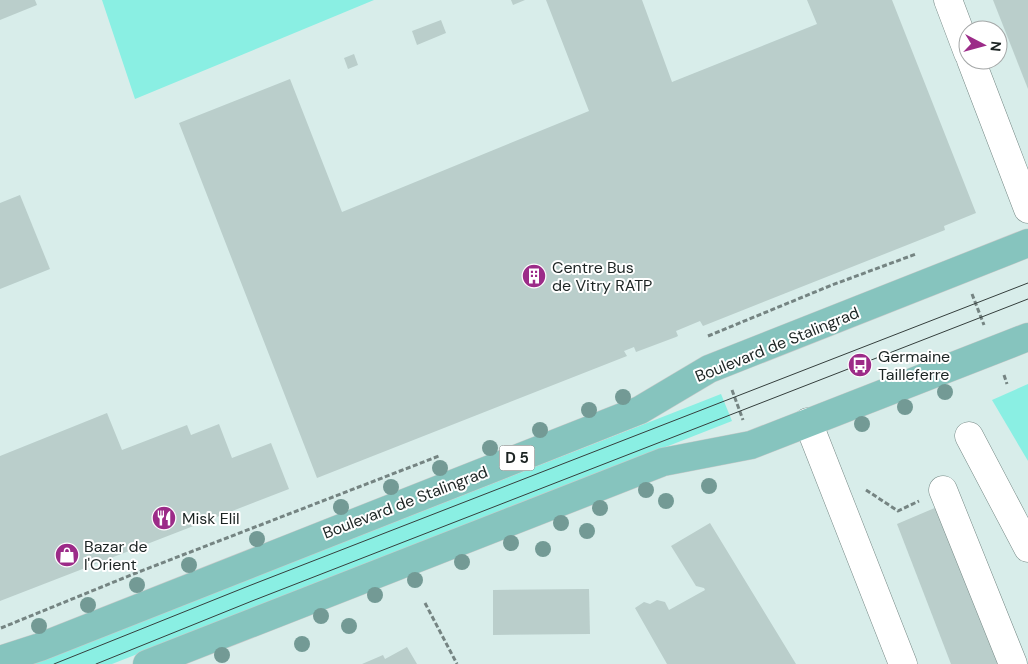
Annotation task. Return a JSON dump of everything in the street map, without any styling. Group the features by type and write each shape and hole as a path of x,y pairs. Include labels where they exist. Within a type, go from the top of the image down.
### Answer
{"main road":[{"name":"Boulevard de Stalingrad","path":"0,660 40,646 640,410 709,369 1028,244"},
{"path":"147,664 663,462 751,445 1028,337"}],"street":[{"path":"948,0 958,26"},
{"path":"975,70 1028,209"},
{"path":"808,422 903,664"},
{"path":"969,436 1028,548"},
{"path":"943,490 1013,664"}],"path":[{"path":"971,290 986,329"},
{"path":"729,384 744,423"},
{"path":"0,628 136,573 442,455"},
{"path":"862,485 868,492 898,511 943,490"},
{"path":"425,603 457,664"}],"shaded area":[{"path":"102,0 374,0 135,99"},
{"path":"1028,384 1028,461 992,400"},
{"path":"721,394 732,421 112,664 33,664"}],"building":[{"path":"0,0 35,0 37,5 0,20"},
{"path":"511,0 525,0 513,5"},
{"name":"Centre Bus de Vitry RATP","path":"546,0 642,0 672,82 817,24 807,0 892,0 976,213 944,226 945,230 703,326 700,321 676,331 678,336 676,337 636,352 634,347 624,351 627,356 317,478 179,123 290,79 342,212 589,111"},
{"path":"993,0 1028,0 1028,89 1008,38 1008,20 1001,20"},
{"path":"441,20 446,33 417,45 412,31"},
{"path":"354,54 358,65 348,69 344,58"},
{"path":"20,195 50,269 0,289 0,203"},
{"path":"107,413 122,450 187,425 191,435 219,424 232,458 271,443 289,489 0,601 0,456"},
{"path":"937,507 998,664 951,664 897,524"},
{"path":"710,523 796,664 667,664 635,608 644,602 650,604 657,600 665,602 669,610 705,590 696,586 671,546"},
{"path":"589,589 590,634 493,635 493,590"},
{"path":"407,647 417,664 362,664 383,655 385,659"}],"tram line":[{"path":"54,664 246,587 1028,283"},
{"path":"96,664 252,601 1028,299"}],"place":[{"name":"Centre Bus de Vitry RATP","path":"534,276"},
{"name":"Germaine Tailleferre","path":"860,365"},
{"name":"Misk Elil","path":"164,518"},
{"name":"Bazar de l'Orient","path":"67,555"}]}
